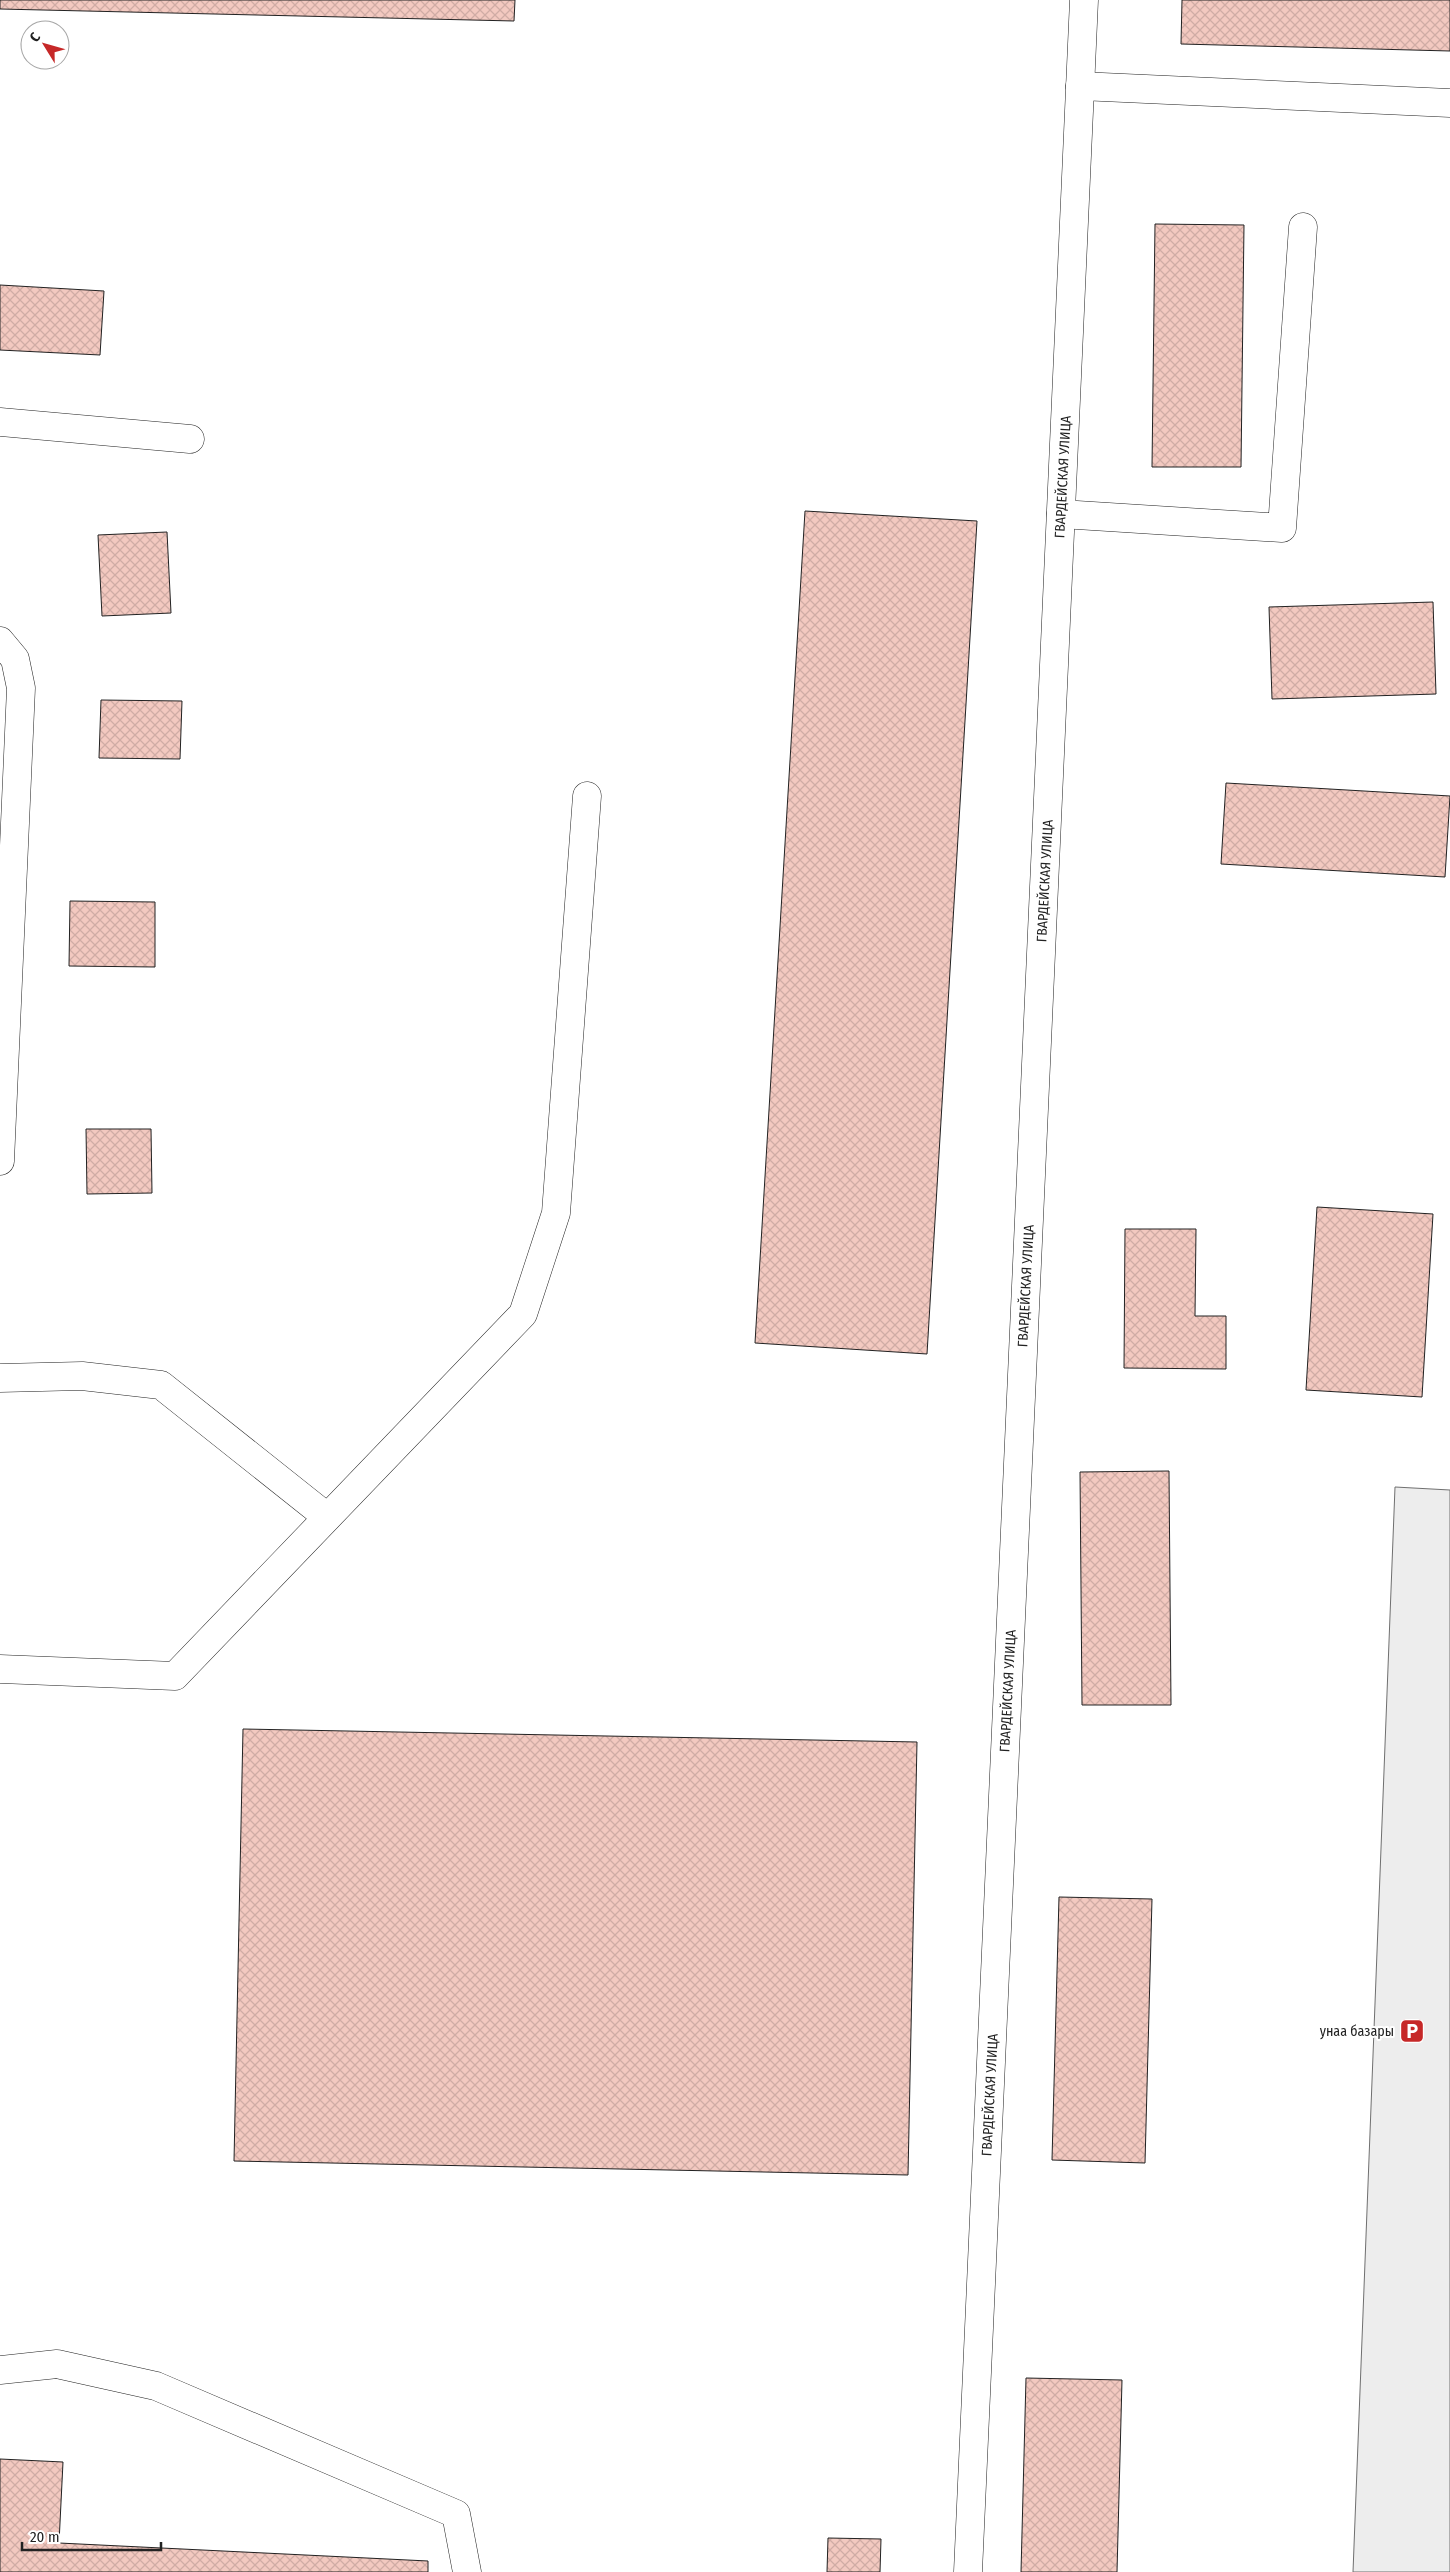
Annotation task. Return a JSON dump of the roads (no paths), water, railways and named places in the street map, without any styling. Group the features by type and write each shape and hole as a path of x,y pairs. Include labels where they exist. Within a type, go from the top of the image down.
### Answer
{"street":[{"name":"ГВАРДЕЙСКАЯ УЛИЦА","path":"968,2572 1084,0"},
{"path":"1080,86 1450,103"},
{"path":"1061,514 1282,528 1303,227"},
{"path":"0,422 190,439"},
{"path":"0,641 15,659 21,688 0,1161"},
{"path":"0,1669 175,1676 523,1314 556,1213 586,796"},
{"path":"0,1363 0,1378 82,1376 161,1385 327,1517"},
{"path":"0,2370 57,2364 156,2386 456,2514 467,2572"}],"place":[{"name":"унаа базары","path":"1412,2031"}]}
